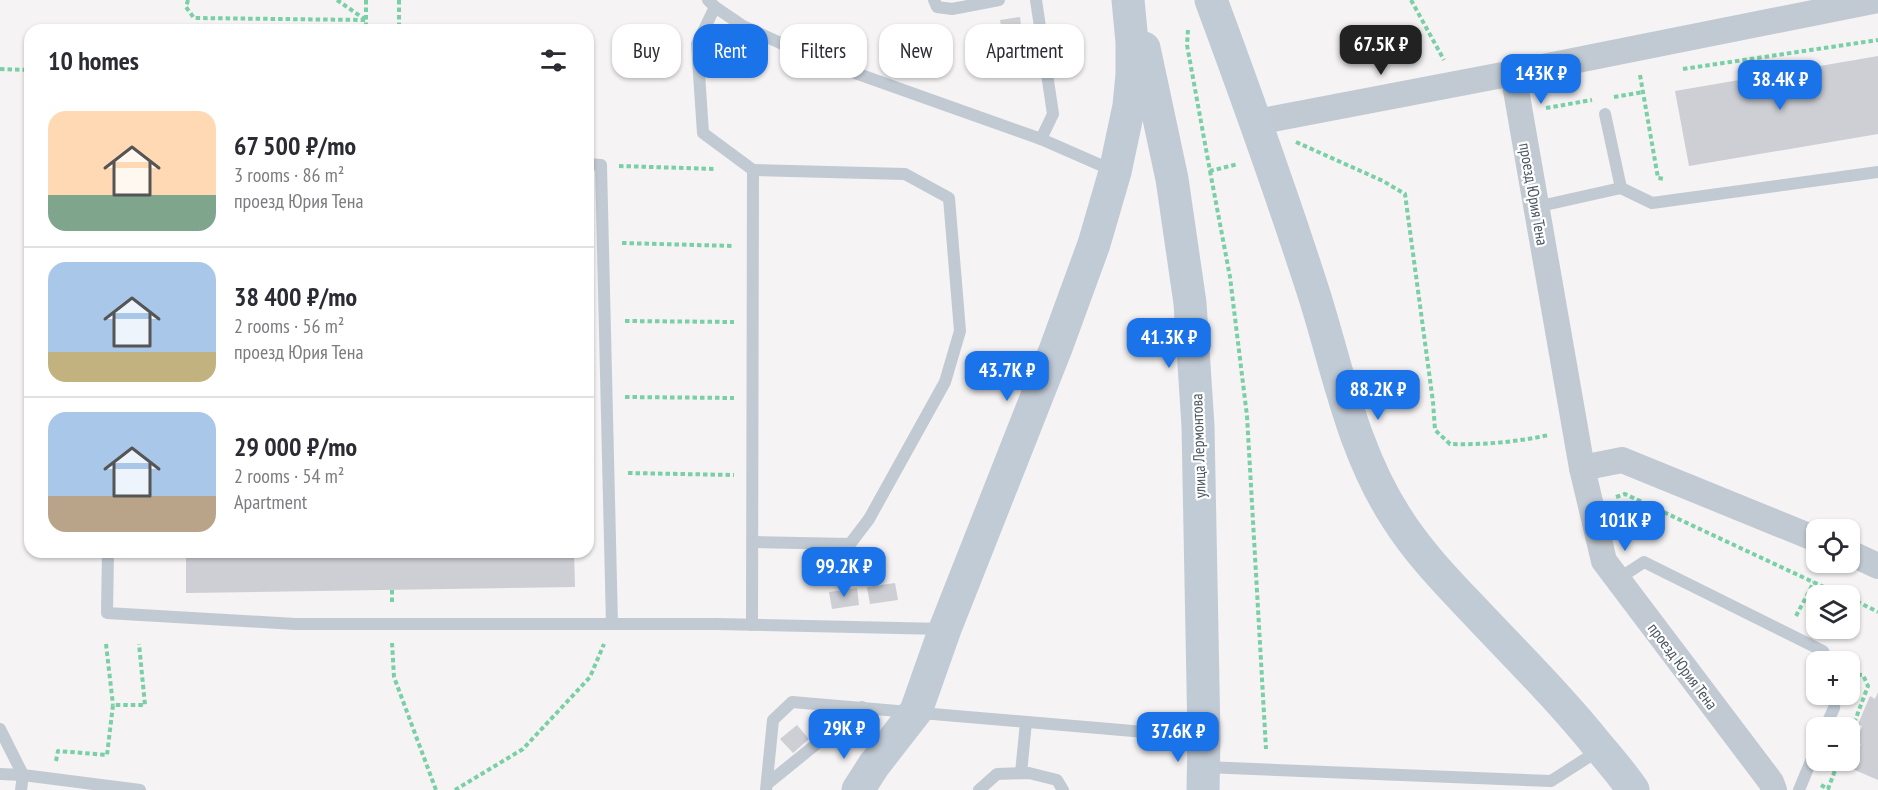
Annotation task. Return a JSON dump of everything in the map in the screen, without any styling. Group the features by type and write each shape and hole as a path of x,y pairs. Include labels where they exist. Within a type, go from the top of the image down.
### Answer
{"main road":[{"path":"851,790 866,777 916,711 945,629 1056,348 1094,244 1115,172 1129,106 1132,74 1130,0"},
{"name":"улица Лермонтова","path":"1130,0 1159,115 1172,179 1190,303 1198,426 1204,765"},
{"path":"1200,12 1257,122 1280,148 1315,298 1348,412 1364,456 1379,488 1422,553 1586,730 1634,790"}],"street":[{"path":"1257,122 1878,0"},
{"name":"проезд Юрия Тена","path":"1514,73 1582,468 1604,561 1771,782 1774,790"},
{"path":"1582,468 1622,460 1806,535"},
{"path":"1860,558 1878,566"}],"lane":[{"path":"934,0 937,7 952,9 993,0"},
{"path":"1036,0 1053,114 1041,139"},
{"path":"753,542 850,544 869,519 945,382 960,331 949,198 905,174 753,170 703,133 697,44 711,4 743,26 813,58 1041,139 1115,172"},
{"path":"1605,114 1621,188"},
{"path":"594,164 601,165 612,624"},
{"path":"752,625 753,170"},
{"path":"1536,207 1621,188 1652,204 1878,172"},
{"path":"108,558 107,613 295,624 752,625 945,629"},
{"path":"1618,579 1644,562 1823,651"},
{"path":"767,787 773,720 792,702 1026,722 1204,765 1491,784 1551,781 1601,749"},
{"path":"767,787 861,707"},
{"path":"1021,773 1026,722"},
{"path":"0,729 23,775 21,790"},
{"path":"1799,790 1807,771"},
{"path":"978,790 997,774 1029,772 1057,780 1063,790"},
{"path":"0,774 140,790"}],"path":[{"path":"188,0 186,7 194,18 366,20"},
{"path":"337,0 366,20"},
{"path":"366,0 366,24"},
{"path":"399,0 399,24"},
{"path":"1411,0 1444,60"},
{"path":"1200,12 1187,45 1230,277 1248,416 1266,733"},
{"path":"1673,71 1878,40"},
{"path":"1635,48 1658,178 1666,180"},
{"path":"0,69 24,70"},
{"path":"1559,106 1577,102"},
{"path":"1210,171 1280,148 1317,153 1383,181 1405,194 1435,430 1450,444 1474,445 1523,441 1559,434 1582,468"},
{"path":"601,165 692,169"},
{"path":"603,243 753,246"},
{"path":"605,321 753,323"},
{"path":"607,397 753,398"},
{"path":"609,472 753,475"},
{"path":"1590,506 1625,494 1820,585"},
{"path":"1805,598 1814,582"},
{"path":"1860,603 1878,612"},
{"path":"392,624 394,676 436,790"},
{"path":"455,790 523,749 590,677 612,624"},
{"path":"53,779 58,751 107,755 113,705 106,644"},
{"path":"113,705 145,705 139,644"},
{"path":"1856,717 1868,686 1863,675 1860,675"}],"building":[{"path":"1020,17 1021,24 1001,24 1000,20"},
{"path":"1878,56 1878,134 1689,166 1675,91"},
{"path":"186,558 574,558 575,587 186,593"},
{"path":"895,583 898,600 870,604 867,587"},
{"path":"857,588 859,605 832,609 829,592"},
{"path":"1878,692 1878,780 1857,771 1860,771 1862,726 1860,719 1870,696 1875,699"},
{"path":"797,725 809,739 793,753 780,739"}]}
